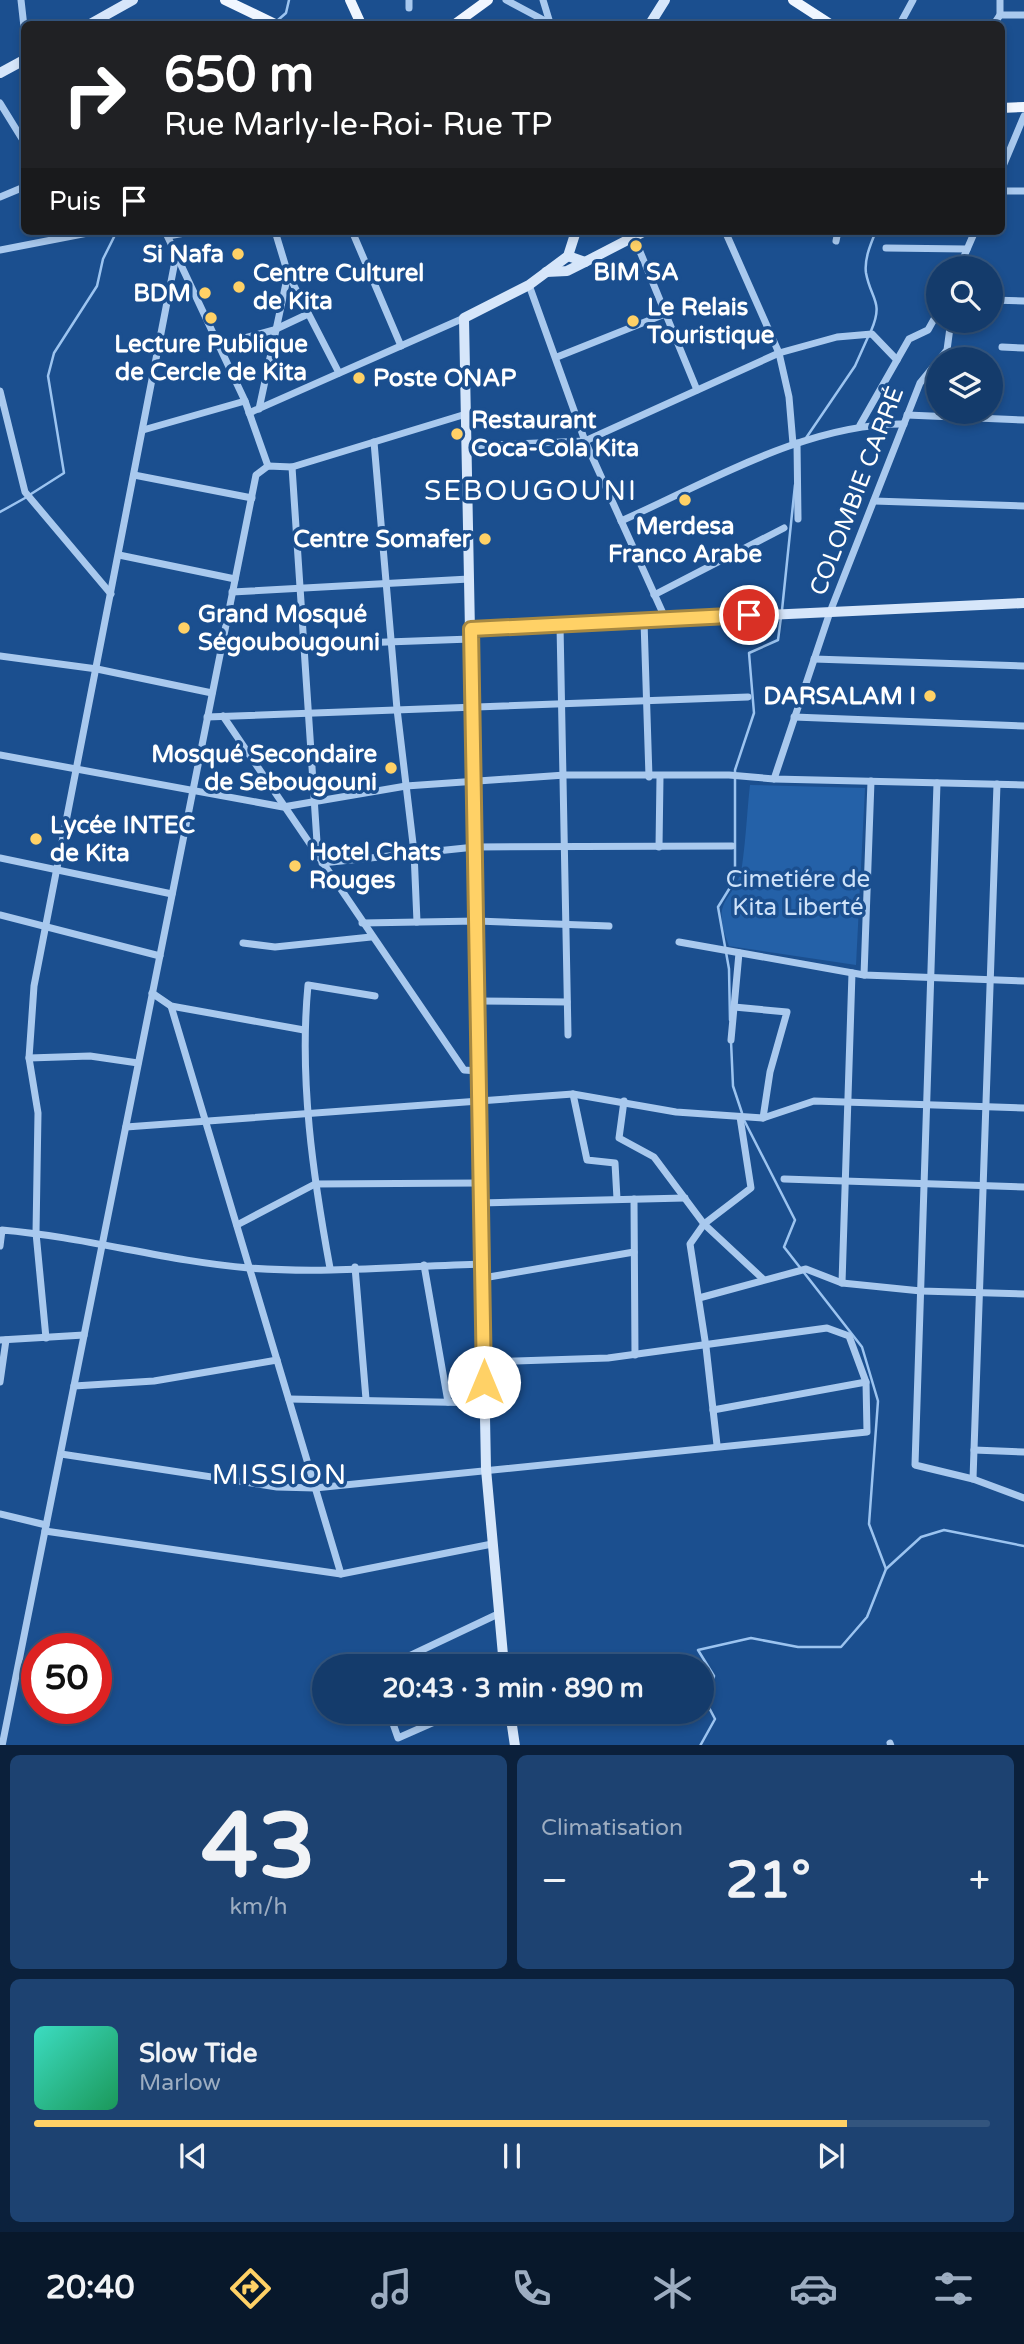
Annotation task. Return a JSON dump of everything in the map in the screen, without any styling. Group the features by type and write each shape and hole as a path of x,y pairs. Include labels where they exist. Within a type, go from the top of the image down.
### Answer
{"main road":[{"path":"99,21 133,0"},
{"path":"225,0 267,21"},
{"path":"350,0 360,21"},
{"path":"459,21 488,0"},
{"path":"652,21 665,0"},
{"path":"797,1 826,21"},
{"path":"0,73 21,62"},
{"path":"1005,108 1024,107"},
{"path":"503,1654 486,1469 484,1403 484,1278 480,1203 464,318 528,285 568,256 575,235"},
{"path":"546,272 567,271 638,235"},
{"path":"568,256 584,262"},
{"path":"471,634 560,625 1024,603"},
{"path":"512,1724 515,1745"}],"street":[{"path":"21,0 23,21"},
{"path":"506,0 545,21"},
{"path":"543,0 550,21"},
{"path":"902,21 914,0"},
{"path":"996,21 1000,15 1000,0"},
{"path":"1000,15 1024,15"},
{"path":"0,103 21,137"},
{"path":"1005,161 1024,116"},
{"path":"0,197 21,188"},
{"path":"1005,191 1024,191"},
{"path":"0,250 57,235"},
{"path":"168,235 245,401 268,466"},
{"path":"276,235 288,274 339,373"},
{"path":"354,235 401,346"},
{"path":"727,235 779,353 789,397 795,444 798,520"},
{"path":"836,241 837,235"},
{"path":"964,256 973,235"},
{"path":"634,237 697,390"},
{"path":"886,248 967,249"},
{"path":"46,1338 36,1233 38,1113 29,1058 34,986 176,256"},
{"path":"259,409 288,274"},
{"path":"528,285 557,356 585,441 666,620"},
{"path":"1003,300 1024,301"},
{"path":"218,345 274,330 308,314"},
{"path":"557,356 665,314"},
{"path":"249,413 464,318"},
{"path":"860,425 909,339 926,331"},
{"path":"467,446 585,441 779,353 837,337 872,334 897,360"},
{"path":"1003,347 1024,348"},
{"name":"COLOMBIE CARRÉ","path":"774,779 830,612 920,383 926,376"},
{"path":"0,391 25,492 111,594"},
{"path":"143,430 245,401"},
{"path":"2,1742 256,475 268,466 292,467 466,414"},
{"path":"621,521 795,444 860,425 906,420 1024,420"},
{"path":"374,442 397,709 414,852 417,922"},
{"path":"292,467 320,860"},
{"path":"134,475 252,498"},
{"path":"874,501 1024,506"},
{"path":"654,595 785,528"},
{"path":"119,555 235,579"},
{"path":"232,592 469,579"},
{"path":"644,621 649,776"},
{"path":"560,625 568,1035"},
{"path":"221,648 392,642 471,634"},
{"path":"0,656 97,669 212,693"},
{"path":"814,659 1024,666"},
{"path":"207,717 748,697"},
{"path":"223,716 464,1070 478,1071"},
{"path":"794,718 1024,726"},
{"path":"0,755 283,807 406,786 473,779 565,775 729,775 774,779 1024,785"},
{"path":"659,847 660,777"},
{"path":"864,975 871,781"},
{"path":"937,783 915,1465 974,1479 1024,1498"},
{"path":"974,1479 997,784"},
{"path":"320,860 475,847 732,846"},
{"path":"0,858 172,894"},
{"path":"0,915 46,929 160,956"},
{"path":"362,923 477,921 610,926"},
{"path":"243,943 275,947 371,937"},
{"path":"679,942 864,975 1024,981"},
{"path":"731,1040 739,953"},
{"path":"842,1283 852,973"},
{"path":"330,1268 314,1184 304,1030 308,985 375,996"},
{"path":"152,993 171,1006 304,1030"},
{"path":"478,1001 567,1002"},
{"path":"171,1006 341,1574"},
{"path":"734,1007 787,1012 770,1072 763,1118"},
{"path":"29,1058 90,1056 138,1063"},
{"path":"126,1127 573,1094 676,1112 763,1118 814,1101 1024,1108"},
{"path":"573,1094 587,1160 615,1163 617,1199"},
{"path":"624,1101 619,1138 654,1157 704,1224 763,1279"},
{"path":"717,1445 706,1347 690,1244 704,1224 751,1188 740,1117"},
{"path":"784,1179 1024,1188"},
{"path":"237,1225 314,1184 480,1183"},
{"path":"480,1203 685,1198"},
{"path":"634,1199 635,1355"},
{"path":"0,1246 2,1230 36,1233 102,1247 250,1268 483,1264"},
{"path":"484,1278 634,1252"},
{"path":"424,1265 448,1402"},
{"path":"355,1267 366,1399"},
{"path":"699,1298 806,1269 842,1283 920,1291 1024,1294"},
{"path":"61,1454 277,1487 315,1488 717,1445 867,1432 866,1382 849,1336 827,1328 635,1355 484,1362"},
{"path":"0,1381 3,1340 84,1335"},
{"path":"74,1386 154,1381 277,1360"},
{"path":"713,1410 866,1382"},
{"path":"289,1399 484,1403"},
{"path":"974,1450 1024,1452"},
{"path":"0,1514 46,1528 341,1574 492,1544"},
{"path":"413,1654 498,1614"},
{"path":"393,1724 398,1738 430,1724"}],"green space":[{"name":"Cimetiére de Kita Liberté","path":"750,785 865,788 856,965 729,946 722,908 739,878 742,866"}],"waterway":[{"path":"278,20 286,13 289,0"},
{"path":"31,494 64,473 48,376 54,353 97,286 103,259 115,235"},
{"path":"871,331 876,307 868,282 866,262 874,235"},
{"path":"806,438 855,366 868,337"},
{"path":"782,610 795,485"},
{"path":"0,512 25,498"},
{"path":"730,1020 729,969 718,907 731,886 735,871 735,770 754,713 749,653 778,640 781,617"},
{"path":"731,1041 733,1086 742,1113"},
{"path":"701,1745 715,1719 705,1700 714,1676 698,1650 751,1638 798,1647 841,1647 867,1617 886,1569 869,1524 878,1401 862,1347 784,1247 795,1220 744,1120"},
{"path":"886,1569 921,1537 944,1530 1024,1546"}],"place":[{"name":"BIM SA","path":"636,246"},
{"name":"Si Nafa","path":"238,254"},
{"name":"Centre Culturel de Kita","path":"239,287"},
{"name":"BDM","path":"205,293"},
{"name":"Lecture Publique de Cercle de Kita","path":"211,318"},
{"name":"Le Relais Touristique","path":"633,321"},
{"name":"Poste ONAP","path":"359,378"},
{"name":"Restaurant Coca-Cola Kita","path":"457,434"},
{"name":"Merdesa Franco Arabe","path":"685,500"},
{"name":"Centre Somafer","path":"485,539"},
{"name":"Grand Mosqué Ségoubougouni","path":"184,628"},
{"name":"DARSALAM I","path":"930,696"},
{"name":"Mosqué Secondaire de Sebougouni","path":"391,768"},
{"name":"Lycée INTEC de Kita","path":"36,839"},
{"name":"Hotel Chats Rouges","path":"295,866"}],"district":[{"name":"SEBOUGOUNI","path":"531,491"},
{"name":"MISSION","path":"280,1475"}],"route":[{"path":"484,1382 471,629 749,615"}]}
